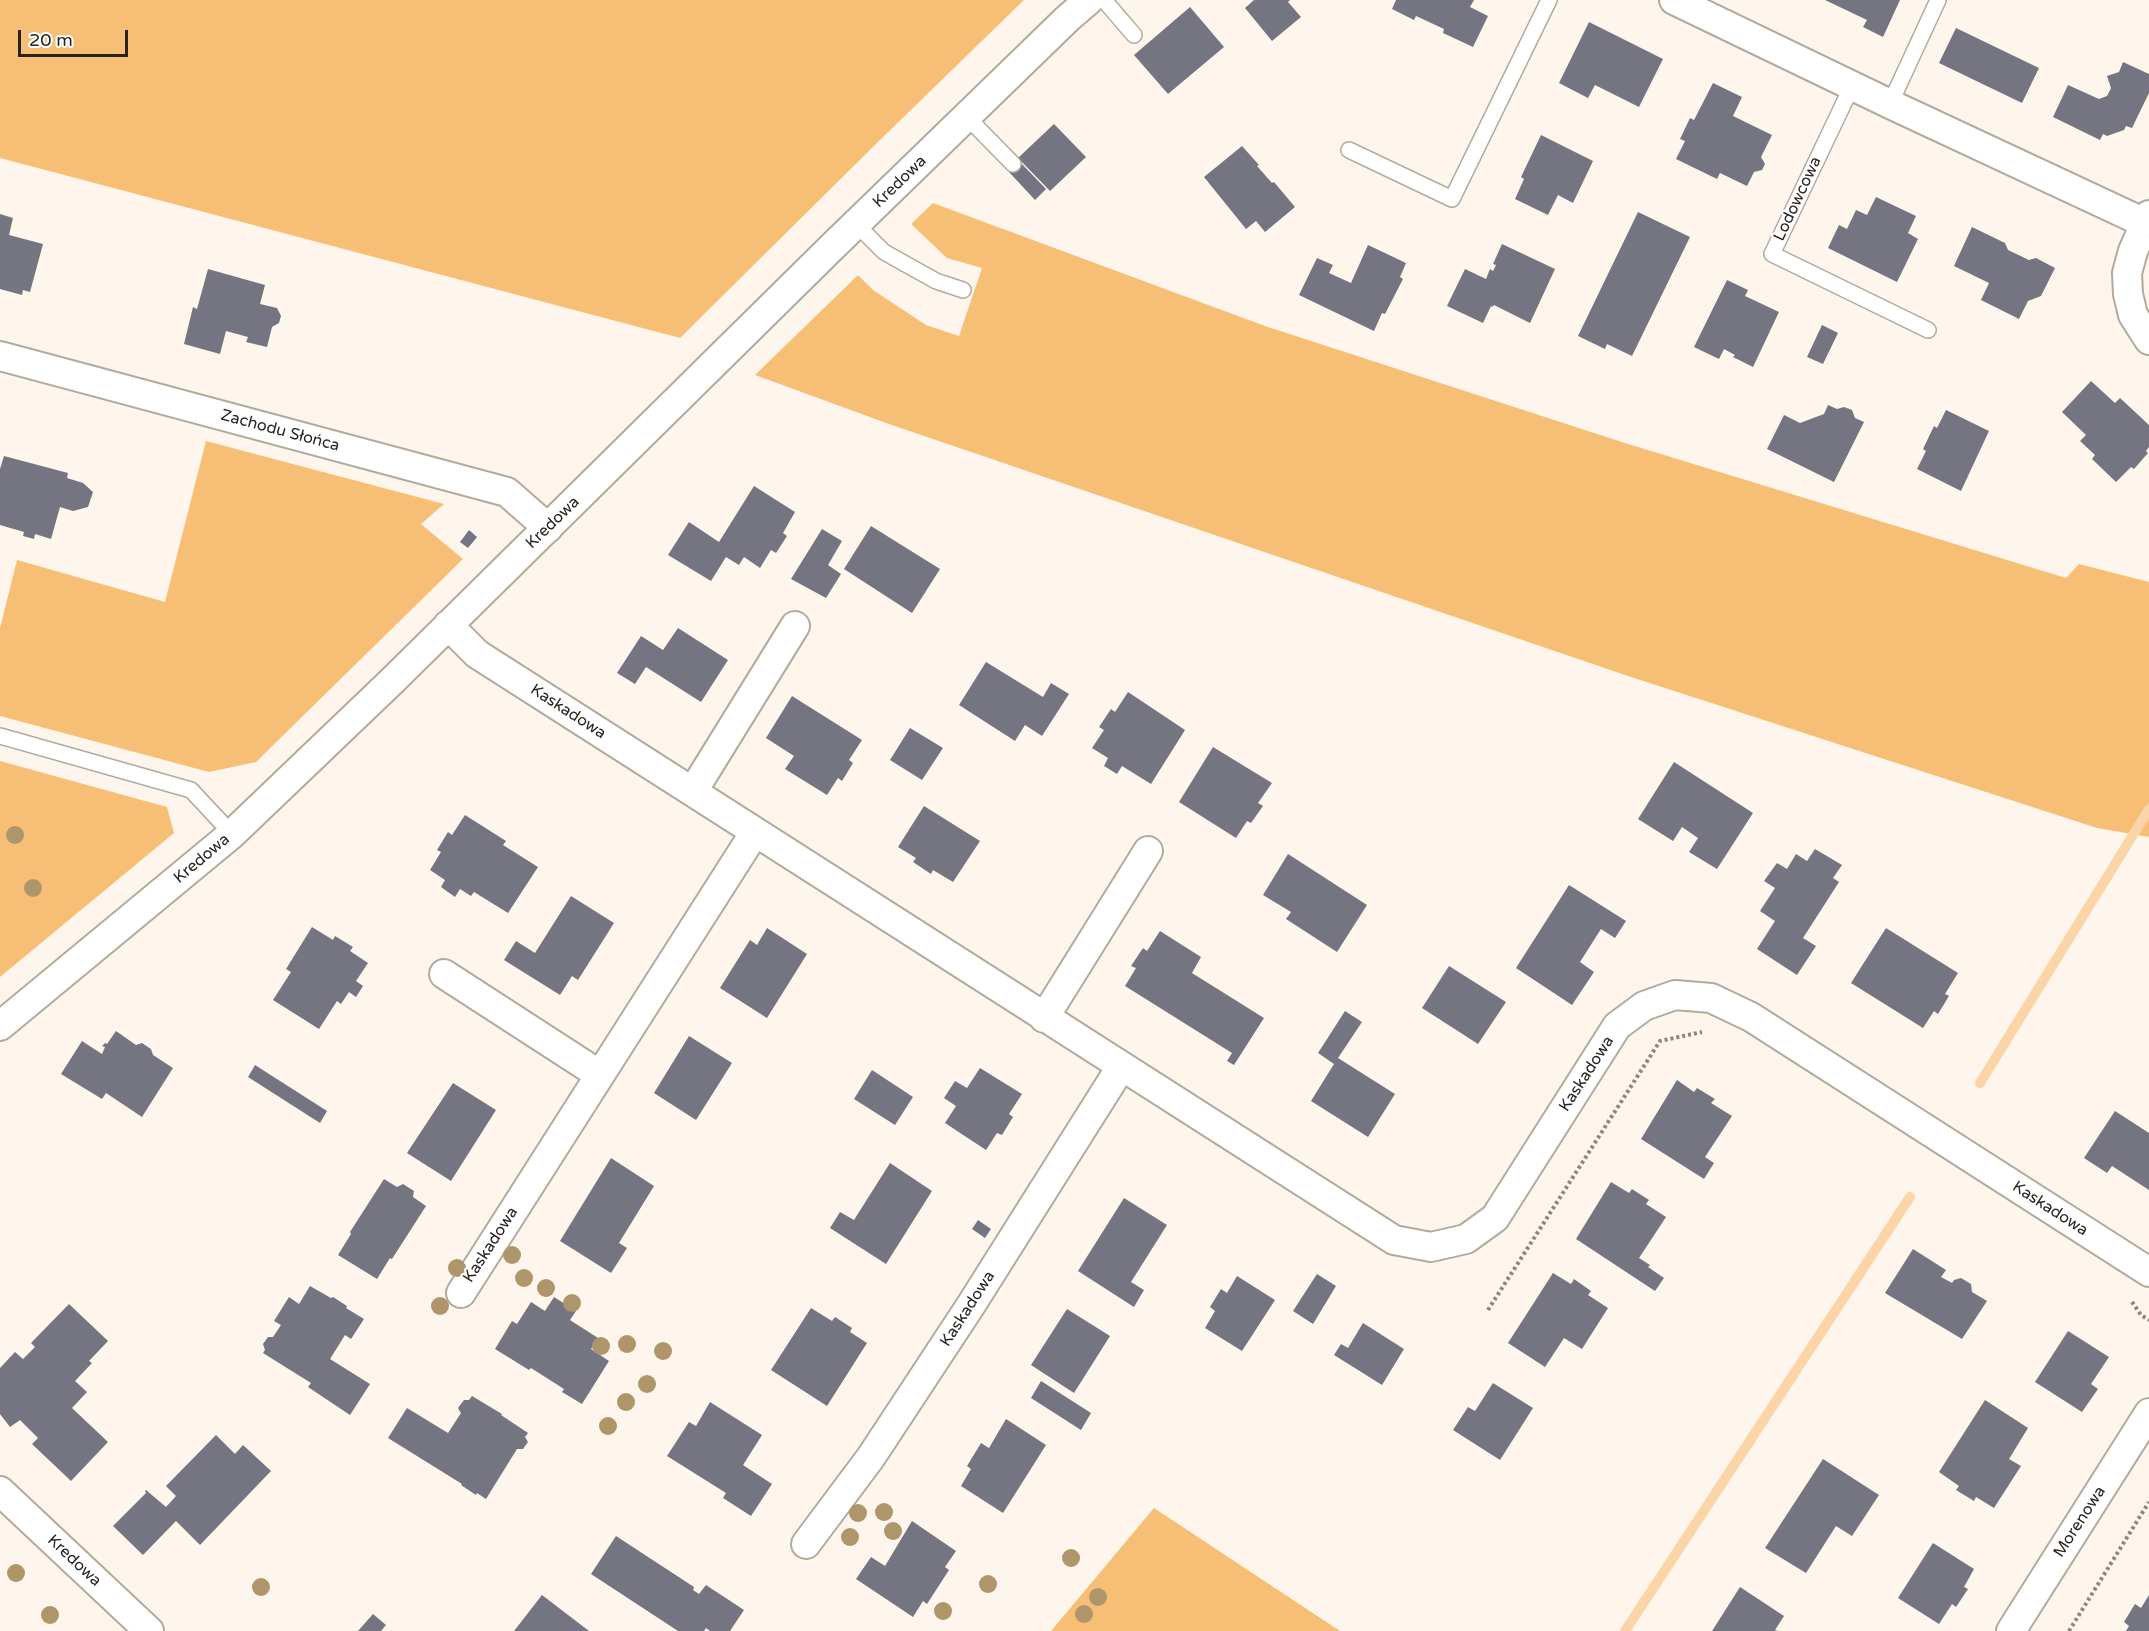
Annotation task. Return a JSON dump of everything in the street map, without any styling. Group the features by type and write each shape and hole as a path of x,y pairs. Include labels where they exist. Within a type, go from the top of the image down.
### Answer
{"street":[{"name":"Kredowa","path":"0,1026 232,834 548,528 856,224 1089,0"},
{"path":"1674,0 1890,104 2147,219 2133,251 2127,273 2128,294 2133,315 2149,340"},
{"name":"Zachodu Słońca","path":"0,356 507,492 548,528"},
{"name":"Kaskadowa","path":"448,625 477,654 1394,1240 1431,1247 1466,1239 1495,1218 1617,1026 1644,1006 1675,995 1711,998 1751,1017 2149,1272"},
{"path":"693,791 795,626"},
{"name":"Kaskadowa","path":"460,1293 754,832"},
{"path":"1044,1018 1148,851"},
{"path":"444,974 600,1075"},
{"name":"Kaskadowa","path":"806,1544 878,1447 971,1305 1121,1067"},
{"name":"Morenowa","path":"2011,1631 2149,1413"},
{"name":"Kredowa","path":"0,1491 149,1631"}],"lane":[{"path":"1104,0 1134,35"},
{"path":"1349,150 1452,200 1549,0"},
{"path":"1890,104 1938,0"},
{"name":"Lodowcowa","path":"1852,86 1772,254 1928,330"},
{"path":"967,117 1013,164"},
{"path":"856,224 884,252 936,281 963,290"},
{"path":"0,736 190,790 232,834"}],"path":[{"path":"1488,1310 1660,1041 1711,1030"},
{"path":"2128,1296 2141,1315 2149,1320"},
{"path":"2069,1631 2149,1502"}],"shaded area":[{"path":"0,0 1024,0 680,338 0,158"},
{"path":"933,203 1265,326 1625,443 2066,578 2079,564 2149,582 2149,837 2097,828 1628,676 889,424 755,375 858,275 873,290 926,325 959,336 982,268 947,258 911,224"},
{"path":"206,441 444,504 421,524 463,559 256,762 209,772 0,716 0,628 17,560 165,602"},
{"path":"0,761 167,807 174,833 0,977"},
{"path":"1154,1508 1340,1631 1051,1631"}],"building":[{"path":"1254,0 1290,0 1288,2 1301,17 1272,41 1245,8"},
{"path":"1396,0 1474,0 1470,7 1488,16 1473,47 1443,33 1444,29 1416,16 1414,20 1392,9"},
{"path":"1825,0 1900,0 1883,37 1863,27 1867,20"},
{"path":"1190,7 1224,47 1168,94 1134,55"},
{"path":"1589,22 1663,59 1639,107 1595,85 1588,98 1559,83"},
{"path":"1956,28 2039,68 2022,103 1939,63"},
{"path":"2123,62 2149,74 2149,93 2132,128 2126,126 2124,130 2107,136 2103,134 2100,140 2053,117 2068,85 2099,99 2107,96 2111,88 2107,76 2119,72"},
{"path":"1713,83 1742,97 1733,116 1772,135 1761,157 1765,164 1762,170 1754,172 1747,186 1720,173 1717,179 1676,159 1685,141 1680,139 1690,118 1694,120"},
{"path":"1054,124 1086,157 1050,191 1018,158"},
{"path":"1541,135 1593,161 1573,203 1558,195 1548,215 1515,199 1524,179 1521,177"},
{"path":"1242,146 1295,207 1265,232 1256,221 1246,229 1204,177"},
{"path":"1020,162 1046,189 1035,200 1009,172"},
{"path":"1876,197 1916,216 1908,233 1918,239 1897,282 1828,248 1839,225 1847,229 1856,210 1867,215"},
{"path":"1638,212 1690,237 1632,356 1607,344 1605,349 1578,336"},
{"path":"0,214 13,218 9,235 43,244 30,292 23,290 22,295 0,289"},
{"path":"1972,227 2005,243 2008,250 2029,260 2036,258 2055,268 2041,296 2028,301 2019,319 1981,300 1989,283 1954,266"},
{"path":"1502,244 1555,269 1530,323 1494,305 1491,306 1483,323 1447,306 1465,269 1486,279 1490,269 1493,271 1496,265 1493,264"},
{"path":"1368,245 1406,263 1400,277 1403,279 1374,331 1299,295 1317,258 1333,265 1329,273 1351,283"},
{"path":"208,269 265,285 260,304 277,308 281,316 279,323 272,327 267,347 246,342 248,337 226,331 220,354 184,344 193,307 197,309"},
{"path":"1727,280 1748,290 1745,296 1779,312 1753,367 1733,357 1735,355 1724,349 1719,359 1694,347"},
{"path":"1822,325 1838,333 1823,364 1807,357"},
{"path":"2091,381 2115,403 2120,398 2149,425 2149,447 2146,451 2148,453 2134,469 2131,467 2116,482 2092,459 2095,455 2080,441 2086,435 2062,412"},
{"path":"1828,405 1837,409 1844,407 1852,410 1855,418 1864,422 1834,482 1767,449 1784,415 1800,423 1824,414"},
{"path":"1946,410 1989,431 1961,491 1917,469 1934,426 1937,428"},
{"path":"4,456 68,473 67,478 83,483 93,492 88,507 73,511 60,507 51,539 35,534 34,539 23,536 24,532 0,525 0,469"},
{"path":"754,486 795,512 783,533 787,536 776,553 771,550 760,568 744,557 739,565 726,557 711,581 668,555 689,522 719,542"},
{"path":"871,526 940,569 912,613 844,569"},
{"path":"822,529 842,541 828,565 841,574 826,598 791,579"},
{"path":"469,530 477,537 468,548 460,542"},
{"path":"678,628 728,660 701,702 646,667 635,684 617,673 641,636 663,650"},
{"path":"986,662 1043,697 1051,683 1069,694 1042,736 1025,725 1015,741 959,705"},
{"path":"1128,692 1185,730 1151,784 1122,766 1117,774 1104,766 1108,758 1092,748 1104,730 1099,727 1111,709 1115,712"},
{"path":"792,696 862,740 849,760 853,763 842,781 838,778 827,795 785,769 794,756 766,738"},
{"path":"910,728 943,748 922,780 890,760"},
{"path":"1213,747 1272,783 1258,803 1263,806 1251,823 1247,821 1236,838 1179,802"},
{"path":"1674,762 1753,813 1717,869 1689,852 1698,838 1682,827 1673,841 1638,819"},
{"path":"924,806 980,841 953,882 933,870 931,874 913,862 916,858 898,847"},
{"path":"465,815 506,841 503,845 538,867 508,913 474,892 471,896 460,889 455,897 441,887 445,880 430,870 441,852 437,850 448,832 452,835"},
{"path":"1815,849 1842,865 1833,878 1839,882 1803,938 1816,946 1797,975 1757,949 1775,921 1760,911 1775,888 1764,881 1777,863 1787,869 1796,854 1807,861"},
{"path":"1288,854 1367,905 1337,952 1286,919 1291,912 1263,895"},
{"path":"1569,885 1626,921 1615,938 1601,929 1580,962 1594,972 1572,1005 1516,968"},
{"path":"571,896 614,923 578,980 572,976 560,995 504,960 516,941 535,953"},
{"path":"312,927 333,940 335,936 353,947 350,951 368,963 356,981 363,986 356,997 349,992 341,1004 337,1001 319,1029 273,1000 291,972 286,969"},
{"path":"767,928 807,954 767,1018 720,988 750,940 757,945"},
{"path":"1886,928 1958,973 1945,994 1949,996 1938,1014 1934,1011 1923,1028 1851,983"},
{"path":"1160,931 1201,957 1192,973 1264,1018 1234,1065 1227,1061 1232,1053 1125,986 1136,968 1131,966 1143,948 1147,951"},
{"path":"1449,966 1506,1002 1478,1044 1422,1008"},
{"path":"1345,1011 1362,1022 1338,1058 1395,1094 1368,1137 1311,1101 1334,1064 1318,1053"},
{"path":"116,1031 136,1045 142,1043 151,1049 153,1055 173,1068 142,1117 106,1093 102,1099 61,1074 82,1041 102,1054 105,1047 102,1046 107,1044"},
{"path":"689,1036 732,1063 696,1120 654,1093"},
{"path":"255,1065 327,1111 320,1123 248,1077"},
{"path":"980,1068 1022,1094 1009,1114 1013,1117 1002,1135 997,1133 986,1150 945,1123 956,1106 944,1098 955,1081 967,1088"},
{"path":"872,1070 913,1097 895,1125 854,1099"},
{"path":"1677,1080 1694,1092 1697,1088 1715,1099 1711,1103 1732,1116 1705,1157 1714,1163 1704,1179 1641,1139"},
{"path":"453,1083 496,1110 451,1181 407,1153"},
{"path":"2115,1111 2149,1133 2149,1190 2112,1166 2107,1173 2084,1158"},
{"path":"611,1158 654,1186 619,1243 627,1248 611,1273 560,1241"},
{"path":"890,1163 932,1191 886,1264 830,1228 840,1212 854,1220"},
{"path":"384,1179 397,1187 403,1184 414,1191 413,1197 426,1206 377,1279 338,1255"},
{"path":"1611,1182 1629,1193 1632,1189 1649,1200 1646,1204 1666,1217 1639,1258 1664,1278 1655,1291 1576,1239"},
{"path":"1124,1198 1167,1225 1131,1282 1144,1290 1134,1307 1078,1271"},
{"path":"978,1220 991,1229 985,1238 972,1229"},
{"path":"1913,1249 1946,1270 1941,1277 1952,1283 1961,1278 1971,1284 1972,1292 1987,1301 1962,1339 1885,1293"},
{"path":"1553,1273 1571,1284 1574,1279 1591,1291 1588,1295 1608,1308 1582,1349 1564,1338 1545,1367 1508,1343"},
{"path":"1317,1274 1336,1286 1313,1324 1293,1311"},
{"path":"1237,1276 1275,1300 1242,1351 1205,1328 1215,1311 1210,1307 1221,1289 1227,1293"},
{"path":"310,1286 333,1297 364,1319 351,1339 345,1335 330,1359 370,1384 350,1415 308,1387 311,1383 263,1353 265,1350 263,1344 268,1337 273,1337 281,1325 274,1321 289,1297 299,1304"},
{"path":"554,1297 576,1311 570,1320 598,1338 591,1349 609,1361 582,1404 562,1392 564,1389 531,1368 529,1370 495,1349 512,1321 517,1324 531,1302 545,1311"},
{"path":"69,1304 108,1341 89,1361 92,1363 75,1381 87,1392 72,1408 108,1442 71,1481 32,1444 38,1438 20,1420 10,1427 0,1414 0,1368 15,1352 23,1359 35,1347 31,1343"},
{"path":"811,1308 832,1321 835,1317 852,1328 850,1332 867,1343 827,1406 771,1370"},
{"path":"1067,1309 1110,1336 1074,1393 1031,1365"},
{"path":"1363,1323 1404,1349 1382,1385 1334,1355 1341,1344 1348,1348"},
{"path":"2068,1331 2109,1357 2091,1384 2098,1389 2082,1412 2035,1382"},
{"path":"1041,1381 1091,1413 1081,1430 1031,1398"},
{"path":"1493,1383 1533,1408 1500,1460 1453,1430 1468,1407 1475,1411"},
{"path":"472,1396 528,1433 525,1437 528,1442 523,1449 517,1449 486,1499 477,1493 476,1495 388,1438 407,1408 448,1433 461,1413 458,1408 464,1400 469,1400"},
{"path":"1985,1400 2028,1428 2009,1459 2021,1466 1994,1508 1976,1497 1974,1501 1956,1490 1959,1486 1939,1472"},
{"path":"710,1402 762,1435 743,1465 772,1484 751,1516 723,1498 726,1493 667,1456 689,1422 696,1426"},
{"path":"1006,1419 1046,1445 1003,1513 961,1486 971,1469 967,1466 981,1443 989,1448"},
{"path":"216,1435 235,1454 243,1445 271,1471 200,1545 176,1521 143,1555 113,1526 146,1493 146,1490 166,1507 176,1496 166,1486"},
{"path":"1823,1459 1879,1495 1852,1536 1836,1526 1806,1573 1765,1548"},
{"path":"912,1521 956,1551 945,1567 949,1570 927,1604 923,1601 913,1617 856,1579 871,1557 885,1566"},
{"path":"616,1536 694,1587 693,1590 699,1594 706,1585 744,1610 730,1631 710,1631 706,1628 704,1631 678,1631 591,1574"},
{"path":"1933,1543 1974,1569 1964,1587 1968,1589 1956,1607 1952,1604 1939,1624 1898,1598"},
{"path":"1740,1587 1784,1616 1775,1630 1778,1631 1712,1631"},
{"path":"542,1595 589,1631 514,1631"},
{"path":"2149,1595 2149,1631 2126,1631 2129,1626 2124,1622 2135,1604 2141,1608"},
{"path":"373,1614 386,1625 381,1631 358,1631"}],"waterway":[{"path":"1980,1083 2149,809"},
{"path":"1625,1631 1910,1197"}]}
